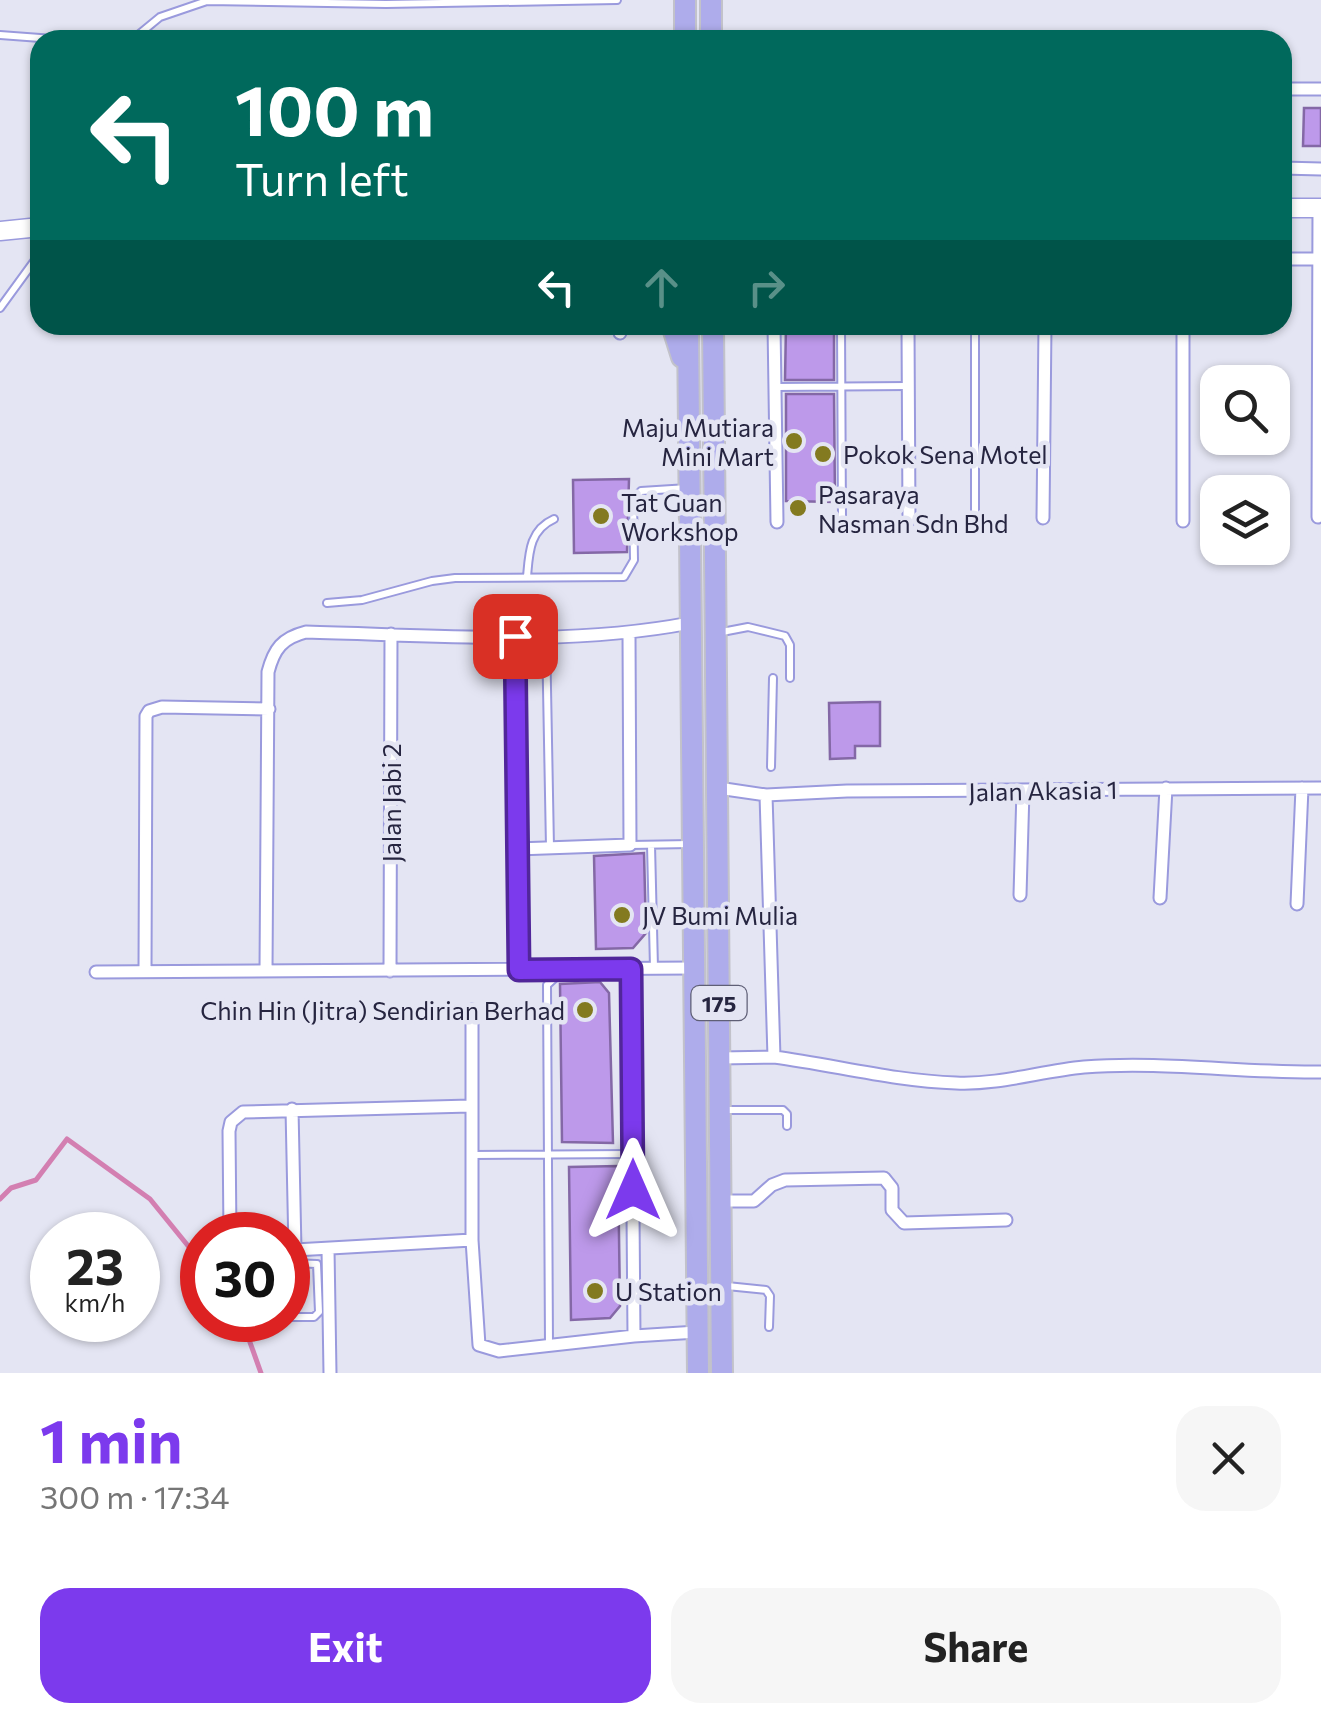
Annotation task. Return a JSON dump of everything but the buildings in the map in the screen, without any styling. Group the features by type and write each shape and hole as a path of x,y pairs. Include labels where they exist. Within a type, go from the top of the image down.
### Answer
{"highway":[{"path":"684,0 685,30"},
{"path":"711,30 712,0"},
{"path":"675,335 689,378"},
{"name":"175","path":"688,335 698,1373"},
{"name":"175","path":"714,335 722,1373"}],"main road":[{"path":"1292,208 1320,208"},
{"path":"0,231 30,228"}],"street":[{"path":"1292,89 1321,89"},
{"path":"1292,168 1321,169"},
{"path":"1318,517 1320,208"},
{"path":"1292,259 1320,258"},
{"path":"774,335 777,522"},
{"path":"908,335 909,520"},
{"path":"1043,518 1045,335"},
{"path":"1183,335 1183,521"},
{"path":"266,971 268,672 272,655 290,636 306,632 629,634 690,624"},
{"name":"Jalan Jabi 2","path":"390,971 391,634"},
{"path":"517,849 630,845 629,634"},
{"path":"515,636 519,970"},
{"path":"146,972 146,716 162,707 269,710"},
{"name":"Jalan Akasia 1","path":"718,788 766,796 847,791 1321,788"},
{"path":"1160,898 1166,788"},
{"path":"1296,904 1302,788"},
{"path":"1020,895 1024,790"},
{"path":"766,796 774,1058"},
{"path":"96,972 631,972 693,968"},
{"path":"631,972 634,1336"},
{"path":"472,1010 472,1240 479,1345 499,1351 697,1332"},
{"path":"720,1058 774,1058 848,1067 904,1080 953,1083 988,1083 1086,1067 1210,1065 1266,1072 1321,1072"},
{"path":"230,1212 231,1122 236,1116 252,1110 292,1108 470,1106"},
{"path":"291,1212 292,1108"},
{"path":"720,1202 754,1201 772,1184 785,1180 884,1178 891,1184 892,1210 904,1223 1006,1220"},
{"path":"310,1249 472,1240"},
{"path":"328,1249 330,1373"}],"lane":[{"path":"144,30 160,17 206,2 617,0"},
{"path":"0,36 30,38"},
{"path":"0,308 30,267"},
{"path":"840,335 842,520"},
{"path":"974,335 975,519"},
{"path":"776,387 908,386"},
{"path":"327,603 380,596 432,581 624,578 634,560 636,494 689,488"},
{"path":"527,577 532,540 554,519"},
{"path":"716,634 748,627 786,636 790,645 790,678"},
{"path":"546,635 550,848"},
{"path":"771,767 774,678"},
{"path":"630,845 692,844"},
{"path":"651,845 654,968"},
{"path":"550,1345 546,984 558,975 631,972"},
{"path":"719,1110 783,1110 787,1126"},
{"path":"471,1155 633,1154"},
{"path":"310,1264 317,1264 320,1312 310,1317"},
{"path":"720,1286 766,1290 770,1296 769,1327"}],"waterway":[{"path":"0,1199 11,1188 36,1180 67,1139 150,1199 180,1236"},
{"path":"250,1342 261,1373"}],"place":[{"name":"Maju Mutiara Mini Mart","path":"794,441"},
{"name":"Pokok Sena Motel","path":"823,454"},
{"name":"Pasaraya Nasman Sdn Bhd","path":"798,508"},
{"name":"Tat Guan Workshop","path":"601,516"},
{"name":"JV Bumi Mulia","path":"622,915"},
{"name":"Chin Hin (Jitra) Sendirian Berhad","path":"585,1010"},
{"name":"U Station","path":"595,1291"}],"route":[{"path":"515,636 519,970 631,969 633,1190"}]}
